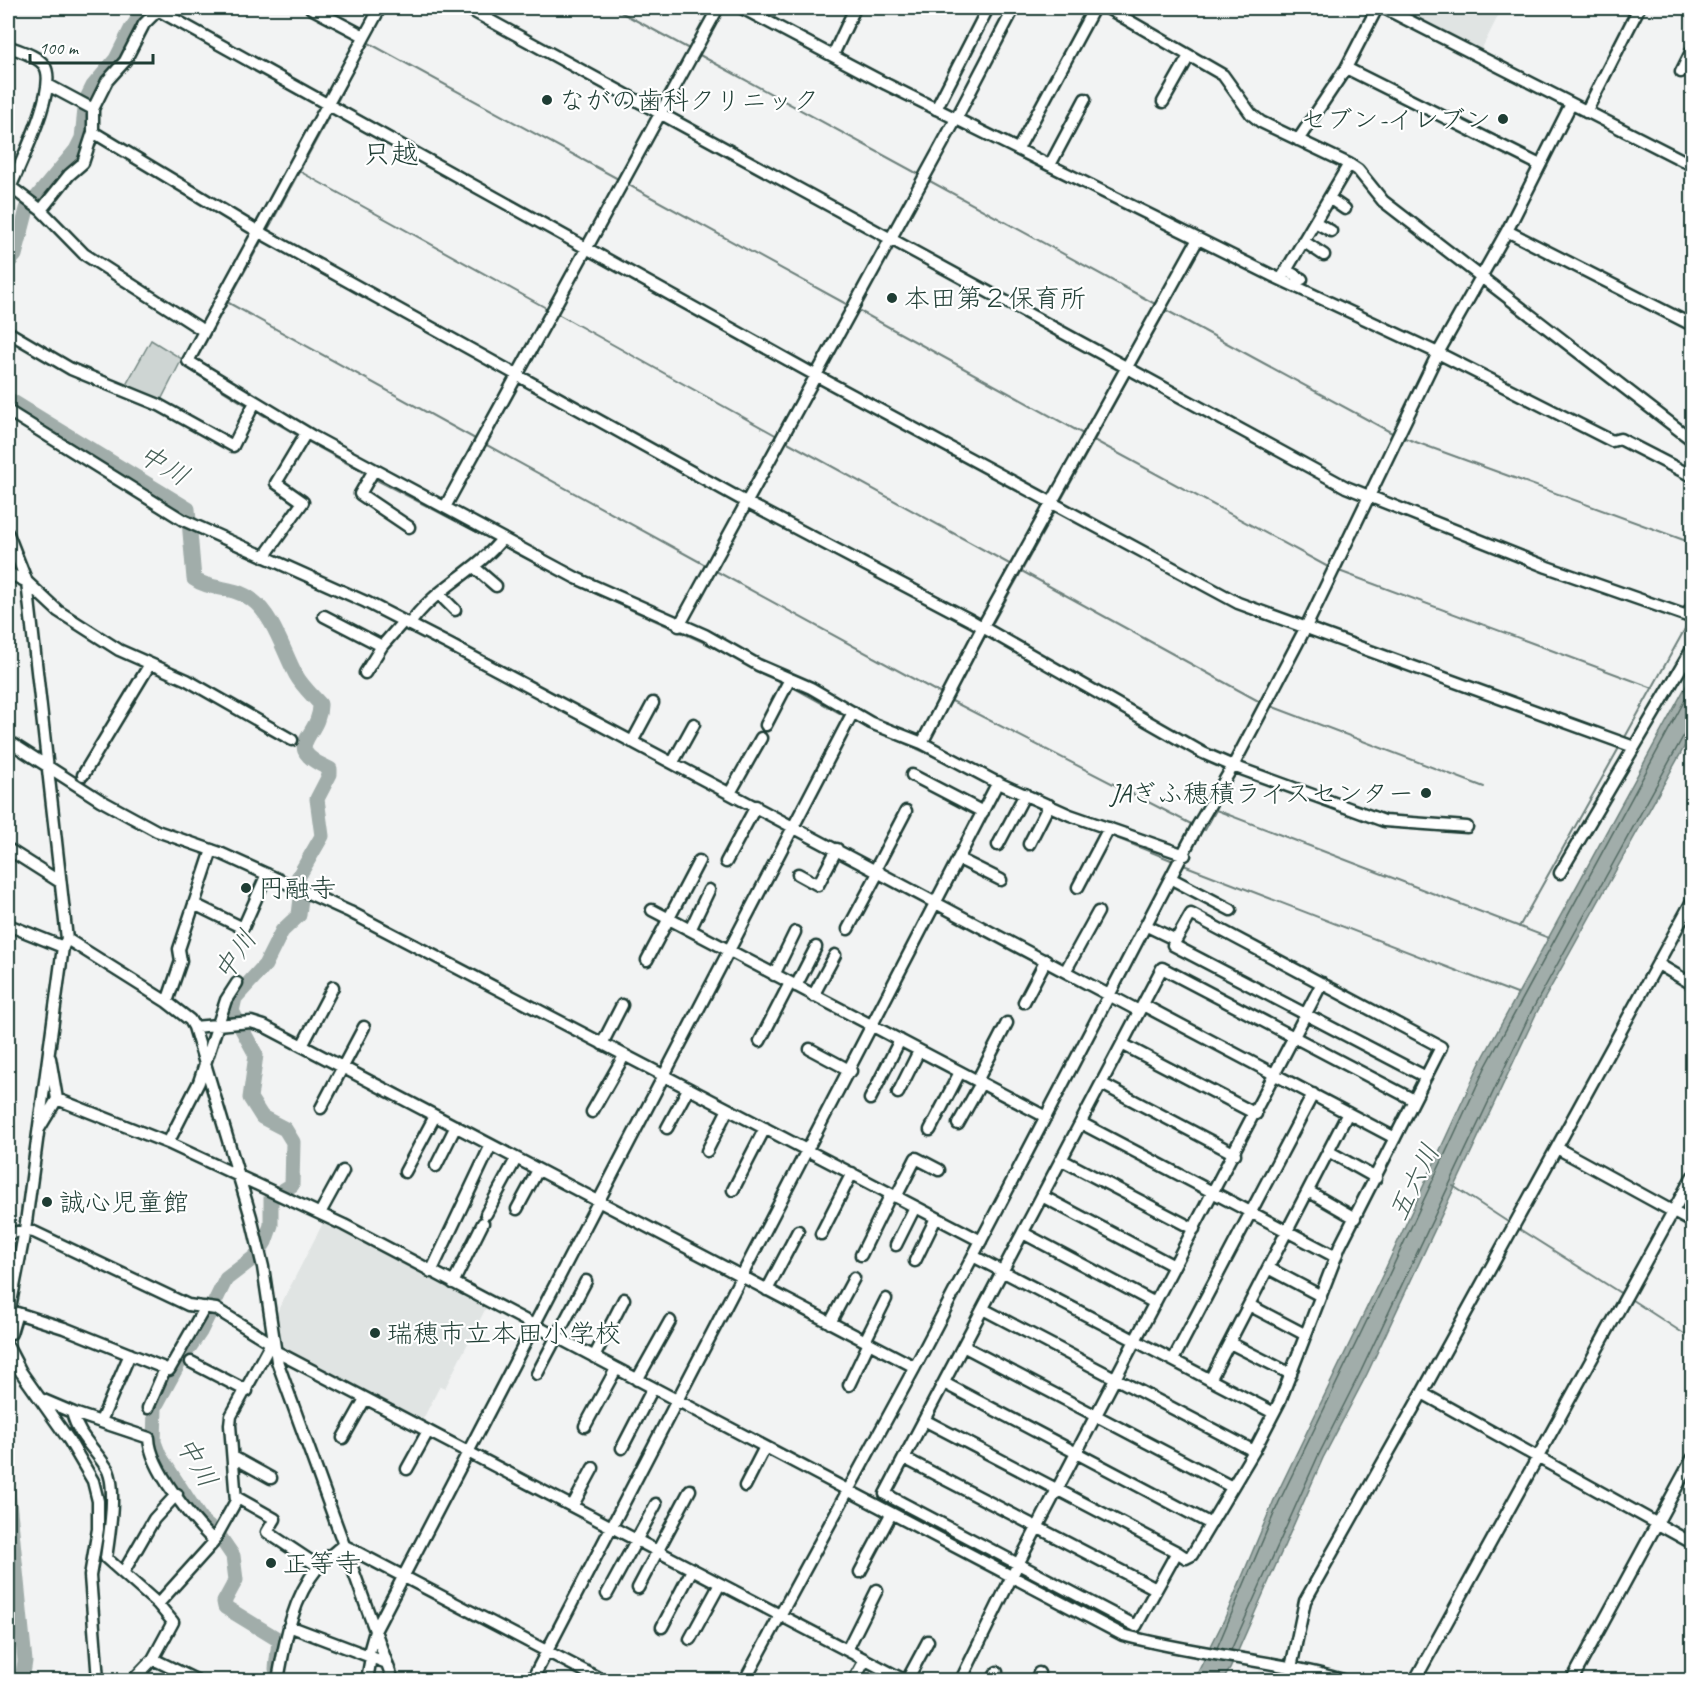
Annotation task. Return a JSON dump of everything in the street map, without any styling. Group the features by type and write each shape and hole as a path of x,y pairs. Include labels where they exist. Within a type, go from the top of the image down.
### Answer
{"street":[{"path":"41,210 69,175 83,163 93,132 88,106 125,61 144,24 158,8 815,375 1239,603 1634,747"},
{"path":"311,8 364,36"},
{"path":"380,8 188,361 306,433 445,507 500,542 680,626 705,635 758,665 853,711 871,723 922,743 998,782 1049,805 1185,855"},
{"path":"467,8 1346,487 1547,567 1687,616 1692,606"},
{"path":"445,507 718,8"},
{"path":"742,8 936,109 1198,239 1284,275 1612,441 1620,439 1692,476"},
{"path":"832,55 855,8"},
{"path":"936,109 988,8"},
{"path":"680,626 1014,8"},
{"path":"1018,149 1094,8"},
{"path":"1107,8 1223,75 1251,114 1349,164 1383,201 1692,440"},
{"path":"1298,140 1346,68 1377,8"},
{"path":"1383,8 1692,165"},
{"path":"1586,112 1639,8"},
{"path":"8,46 38,59 46,68 48,85 25,153 8,188 41,210 84,254 204,331"},
{"path":"1682,72 1692,50"},
{"path":"1163,102 1190,56"},
{"path":"1346,68 1540,165"},
{"path":"48,85 88,106"},
{"path":"1050,165 1085,99"},
{"path":"744,1680 915,1367 1185,855 1198,825 1233,766 1306,627 1438,353 1507,231 1571,104"},
{"path":"93,132 259,232 516,375 1233,766 1384,821 1467,827"},
{"path":"1284,275 1349,164"},
{"path":"1329,198 1345,209"},
{"path":"1315,222 1331,231"},
{"path":"1507,231 1692,325"},
{"path":"922,743 982,628 1198,239"},
{"path":"1304,241 1324,255"},
{"path":"1284,275 1302,279"},
{"path":"8,332 71,369 159,405 233,446 255,402"},
{"path":"8,411 183,520 355,597 406,623 1111,994 1275,1074 1395,1138"},
{"path":"264,557 303,502 276,483 306,433"},
{"path":"374,470 360,494 409,527"},
{"path":"8,534 27,582 65,943 25,1230 8,1318"},
{"path":"365,673 382,646 418,611 474,567 500,542"},
{"path":"474,567 496,586"},
{"path":"8,573 27,582 58,611 119,650 187,680 292,740"},
{"path":"439,594 454,610"},
{"path":"324,616 382,646"},
{"path":"1560,873 1634,747 1690,662 1692,649"},
{"path":"83,775 150,664"},
{"path":"766,724 790,679"},
{"path":"632,742 653,703"},
{"path":"367,1680 375,1631 853,711"},
{"path":"673,762 694,724"},
{"path":"730,793 761,738"},
{"path":"10,747 157,831 212,850 350,912 981,1241"},
{"path":"912,775 983,812"},
{"path":"532,1680 741,1276 810,1151 998,782"},
{"path":"998,845 1025,794"},
{"path":"1029,844 1049,805"},
{"path":"726,862 756,806"},
{"path":"848,929 906,811"},
{"path":"1078,888 1109,828"},
{"path":"8,849 60,882"},
{"path":"798,874 818,885 837,849"},
{"path":"167,1002 181,961 179,949 212,850"},
{"path":"959,859 1001,880"},
{"path":"647,960 699,861"},
{"path":"194,904 243,928 267,874"},
{"path":"1172,879 1231,910"},
{"path":"690,930 709,890"},
{"path":"1286,1667 1305,1601 1692,901"},
{"path":"652,910 728,952 1046,1117"},
{"path":"1066,970 1098,912"},
{"path":"924,1420 1186,1558 1192,1554 1254,1451 1291,1374 1336,1257 1442,1047 1191,914 1173,945 1426,1077"},
{"path":"8,925 65,943 167,1002 190,1020 194,1027 239,1174 263,1267 273,1346 393,1680"},
{"path":"1147,926 1176,940"},
{"path":"774,975 795,932"},
{"path":"760,1041 816,947"},
{"path":"813,996 835,956"},
{"path":"1024,1002 1046,960"},
{"path":"1658,964 1692,984"},
{"path":"1177,1552 1136,1626 885,1494 1162,969 1414,1100"},
{"path":"168,1143 199,1083 204,1061 220,1025 226,1000 237,982"},
{"path":"961,1680 1018,1564 1256,1114 1322,983"},
{"path":"302,1046 333,987"},
{"path":"602,1044 622,1005"},
{"path":"958,1124 1007,1023"},
{"path":"194,1027 258,1024 915,1367"},
{"path":"321,1108 364,1027"},
{"path":"870,1098 900,1040"},
{"path":"1122,1044 1256,1114"},
{"path":"810,1049 851,1071"},
{"path":"898,1093 919,1051"},
{"path":"39,1130 57,1099 48,1052"},
{"path":"592,1112 624,1056"},
{"path":"930,1130 960,1072"},
{"path":"1102,1084 1235,1154"},
{"path":"667,1128 688,1089"},
{"path":"1173,1360 1312,1094"},
{"path":"57,1099 168,1143 320,1213 1123,1635 1164,1646 1286,1667 1342,1680"},
{"path":"707,1151 728,1109"},
{"path":"1210,1380 1348,1113"},
{"path":"405,1172 435,1116"},
{"path":"1081,1123 1336,1257"},
{"path":"436,1166 456,1126"},
{"path":"733,1190 765,1128"},
{"path":"430,1272 491,1145"},
{"path":"1557,1148 1692,1222"},
{"path":"1328,1151 1376,1178"},
{"path":"861,1255 916,1158 939,1170"},
{"path":"453,1283 516,1159"},
{"path":"1062,1160 1194,1229"},
{"path":"517,1209 538,1170"},
{"path":"320,1213 343,1171"},
{"path":"821,1234 852,1173"},
{"path":"1415,1680 1692,1177"},
{"path":"1308,1191 1355,1218"},
{"path":"1042,1196 1174,1266"},
{"path":"896,1245 915,1207"},
{"path":"915,1261 936,1218"},
{"path":"8,1234 25,1230 34,1232 188,1305 209,1308 365,1399 468,1450 866,1660 883,1676 905,1680 928,1641"},
{"path":"767,1290 798,1230"},
{"path":"1023,1233 1155,1303"},
{"path":"973,1256 1272,1412"},
{"path":"1268,1268 1321,1296"},
{"path":"830,1323 854,1278"},
{"path":"537,1374 586,1281"},
{"path":"594,1358 624,1299"},
{"path":"849,1385 886,1299"},
{"path":"1250,1305 1306,1335"},
{"path":"8,1333 11,1333 17,1313 169,1370 209,1308"},
{"path":"983,1309 1254,1451"},
{"path":"638,1380 670,1321"},
{"path":"1230,1343 1291,1374"},
{"path":"158,1604 213,1540 236,1497 231,1416 273,1346"},
{"path":"963,1346 1232,1487"},
{"path":"8,1347 21,1372 86,1466 93,1481 98,1502 98,1530 90,1576 98,1680"},
{"path":"101,1421 130,1354"},
{"path":"191,1362 247,1391"},
{"path":"148,1408 165,1369"},
{"path":"585,1426 616,1369"},
{"path":"944,1383 1209,1524"},
{"path":"622,1448 653,1388"},
{"path":"1422,1393 1692,1543"},
{"path":"40,1399 149,1438 149,1449 155,1461 191,1516 213,1540"},
{"path":"343,1438 365,1399"},
{"path":"72,1412 86,1443 108,1468 112,1521 106,1558 158,1604 173,1622 153,1659 133,1680"},
{"path":"407,1469 428,1431"},
{"path":"745,1486 765,1447"},
{"path":"233,1457 271,1478"},
{"path":"904,1458 1156,1589"},
{"path":"1572,1680 1692,1460"},
{"path":"573,1505 593,1468"},
{"path":"638,1588 690,1490"},
{"path":"123,1573 154,1519 177,1494"},
{"path":"236,1497 275,1519 267,1532 318,1566"},
{"path":"607,1594 656,1504"},
{"path":"860,1572 891,1514"},
{"path":"278,1680 289,1626 296,1605 318,1566 343,1545"},
{"path":"343,1545 602,1680"},
{"path":"662,1627 692,1570"},
{"path":"690,1639 720,1584"},
{"path":"847,1650 877,1590"},
{"path":"289,1626 387,1663"},
{"path":"153,1659 180,1677 196,1680"},
{"path":"854,1680 866,1660"}],"shaded area":[{"path":"1397,8 1502,8 1481,50"},
{"path":"151,340 182,359 161,400 126,385"},
{"name":"瑞穂市立本田小学校","path":"324,1221 487,1306 445,1388 440,1386 421,1423 278,1350 275,1316"}],"water":[{"path":"1692,675 1692,733 1536,1014 1367,1374 1323,1458 1230,1669 1223,1680 1194,1680 1224,1620 1274,1500 1382,1276 1479,1065"}],"waterway":[{"name":"中川","path":"8,263 15,255 27,209 76,150 82,138 86,100 93,86 116,59 131,29 146,8"},
{"path":"613,8 691,50"},
{"path":"367,42 620,180"},
{"path":"696,53 920,175"},
{"path":"336,104 356,63"},
{"path":"266,233 332,111"},
{"path":"299,171 548,309"},
{"path":"928,180 1157,305"},
{"path":"627,184 848,305"},
{"path":"195,362 263,238"},
{"path":"227,302 477,440"},
{"path":"856,309 1085,435"},
{"path":"1164,309 1394,434"},
{"path":"1134,368 1166,310"},
{"path":"556,313 779,437"},
{"path":"192,367 190,370 249,407"},
{"path":"1060,502 1131,373"},
{"name":"中川","path":"8,399 188,509 194,579 244,595 259,606 272,624 298,679 320,704 319,716 304,747 307,754 315,761 330,769 330,774 317,799 322,836 296,881 301,898 299,915 282,931 265,965 235,998 232,1011 256,1055 250,1098 262,1117 285,1129 293,1142 292,1185 271,1198 271,1225 265,1242 256,1256 226,1279 200,1332 180,1361 155,1407 154,1442 159,1455 202,1521 220,1537 233,1556 236,1580 224,1602 225,1607 279,1640 276,1669"},
{"path":"256,411 300,437"},
{"path":"1402,437 1692,543"},
{"path":"1090,438 1330,568"},
{"path":"305,440 368,475"},
{"path":"784,440 1013,566"},
{"path":"485,444 709,567"},
{"path":"373,478 496,542"},
{"path":"990,628 1056,509"},
{"path":"501,545 581,587 705,643 784,683"},
{"path":"1018,569 1262,703"},
{"path":"714,570 943,695"},
{"path":"1339,571 1653,688"},
{"path":"1624,739 1691,618"},
{"path":"958,685 987,633"},
{"path":"789,685 847,717"},
{"path":"950,700 1193,825"},
{"path":"1268,705 1484,787"},
{"path":"852,720 940,759"},
{"path":"1519,927 1620,746"},
{"path":"1201,828 1205,830 1216,810 1549,938"},
{"path":"1092,828 1104,833"},
{"path":"1109,835 1176,862"},
{"path":"1181,864 1517,994"},
{"path":"1453,1186 1511,1224"},
{"path":"1516,1227 1622,1294"},
{"path":"1629,1298 1692,1339"},
{"path":"8,1491 25,1661 22,1680"}],"place":[{"name":"ながの歯科クリニック","path":"547,100"},
{"name":"セブン-イレブン","path":"1503,119"},
{"name":"本田第２保育所","path":"892,298"},
{"name":"JAぎふ穂積ライスセンター","path":"1426,793"},
{"name":"円融寺","path":"246,888"},
{"name":"誠心児童館","path":"47,1202"},
{"name":"瑞穂市立本田小学校","path":"375,1333"},
{"name":"正等寺","path":"271,1563"}],"district":[{"name":"只越","path":"391,153"}],"water label":[{"name":"五六川","path":"1414,1182"}]}
